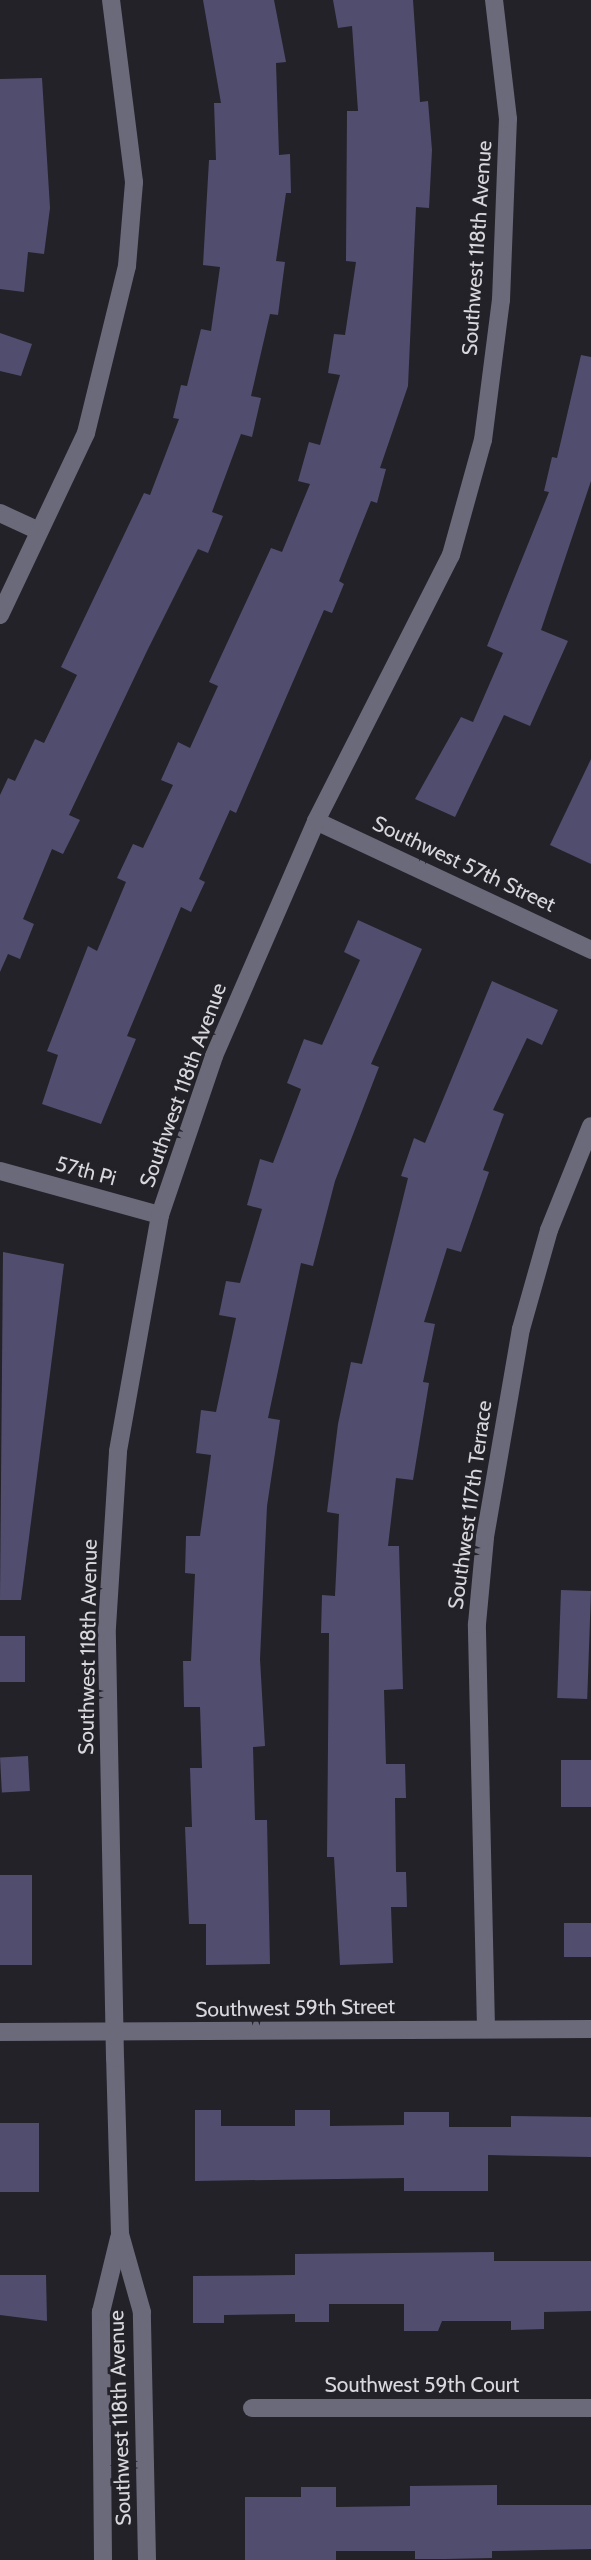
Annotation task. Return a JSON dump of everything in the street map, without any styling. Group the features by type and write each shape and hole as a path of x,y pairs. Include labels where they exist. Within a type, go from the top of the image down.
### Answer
{"street":[{"path":"0,615 86,433 127,266 133,169 111,0"},
{"name":"Southwest 118th Avenue","path":"147,2560 142,2312 120,2234 114,2032 107,1627 118,1451 160,1215 218,1045 316,821 451,555 483,440 501,300 508,119 494,0"},
{"path":"0,513 39,531"},
{"name":"Southwest 57th Street","path":"316,821 591,950"},
{"name":"Southwest 117th Terrace","path":"486,2028 478,1624 485,1537 521,1329 549,1230 591,1126"},
{"name":"57th Pi","path":"0,1171 160,1215"},
{"name":"Southwest 59th Street","path":"0,2032 591,2029"},
{"name":"Southwest 118th Avenue","path":"103,2560 101,2312 120,2234"},
{"name":"Southwest 59th Court","path":"252,2408 591,2408"}],"building":[{"path":"203,0 274,0 286,62 276,63 279,155 290,154 291,193 286,193 276,261 285,262 278,315 270,314 251,396 261,398 252,437 241,434 212,512 223,516 208,553 198,549 147,651 69,815 80,820 63,854 52,849 23,919 34,924 20,959 8,954 0,972 0,795 8,778 15,781 35,739 44,743 77,675 61,667 144,493 150,495 179,419 173,418 181,385 187,386 201,329 211,331 220,267 203,265 209,160 216,160 214,103 221,103"},
{"path":"333,0 413,0 420,102 428,101 432,150 429,208 416,207 408,386 380,468 386,469 377,503 371,501 339,581 344,584 332,613 324,610 236,813 230,810 199,879 205,882 191,912 181,907 127,1036 136,1039 101,1124 42,1104 58,1055 47,1051 88,946 97,951 126,882 117,878 133,844 143,848 173,785 161,780 178,742 190,748 218,686 209,682 271,548 282,552 310,484 298,481 309,442 320,445 340,375 328,373 334,334 345,335 356,262 346,261 347,111 358,111 352,26 338,28"},
{"path":"42,78 50,208 44,254 28,252 24,292 0,289 0,79"},
{"path":"0,333 32,344 21,376 0,371"},
{"path":"581,355 591,357 591,481 541,630 568,641 530,726 504,715 455,817 415,799 461,717 473,722 503,653 487,646 549,492 544,491 552,457 557,458"},
{"path":"591,759 591,864 550,845"},
{"path":"358,920 422,949 371,1064 379,1067 335,1181 313,1266 301,1263 268,1418 280,1420 267,1506 260,1659 265,1746 253,1747 255,1820 267,1820 270,1964 206,1965 206,1924 189,1924 185,1827 192,1827 190,1768 202,1768 200,1707 184,1707 183,1661 191,1661 195,1574 185,1573 186,1536 200,1536 211,1455 196,1453 201,1410 216,1412 236,1318 219,1315 226,1281 240,1283 262,1209 247,1205 260,1159 273,1163 301,1089 287,1083 304,1039 322,1045 360,960 344,952"},
{"path":"492,981 558,1010 542,1045 527,1038 493,1110 504,1114 483,1170 489,1172 461,1252 447,1248 424,1322 435,1324 423,1382 429,1383 413,1480 396,1478 388,1546 399,1546 403,1689 384,1690 386,1764 405,1764 406,1798 395,1798 396,1872 406,1872 407,1907 391,1907 393,1963 340,1965 334,1857 327,1857 329,1633 321,1633 322,1595 335,1596 339,1514 327,1512 338,1424 351,1362 362,1364 408,1178 401,1176 414,1138 425,1143"},
{"path":"3,1252 64,1264 21,1600 0,1600"},
{"path":"561,1590 591,1591 587,1699 557,1698"},
{"path":"0,1636 25,1636 25,1682 0,1682"},
{"path":"28,1756 30,1791 2,1792 0,1757"},
{"path":"561,1760 591,1760 591,1807 561,1807"},
{"path":"0,1875 32,1875 32,1965 0,1965"},
{"path":"564,1923 591,1923 591,1957 564,1957"},
{"path":"195,2110 221,2110 221,2126 295,2126 295,2110 330,2110 330,2126 404,2125 404,2112 449,2112 449,2127 511,2127 511,2116 591,2117 591,2157 488,2155 488,2191 404,2191 404,2178 195,2181"},
{"path":"0,2123 39,2123 39,2192 0,2192"},
{"path":"494,2252 494,2261 591,2261 591,2311 544,2312 544,2329 511,2330 511,2321 442,2321 438,2331 404,2331 404,2304 329,2304 329,2322 295,2322 295,2314 224,2315 224,2323 193,2323 193,2276 295,2275 295,2254"},
{"path":"0,2275 46,2275 47,2321 0,2315"},
{"path":"497,2485 497,2505 591,2505 591,2549 492,2551 492,2558 444,2559 415,2559 415,2551 336,2551 336,2560 245,2560 245,2497 301,2497 301,2487 336,2487 336,2507 410,2506 410,2486"}]}
